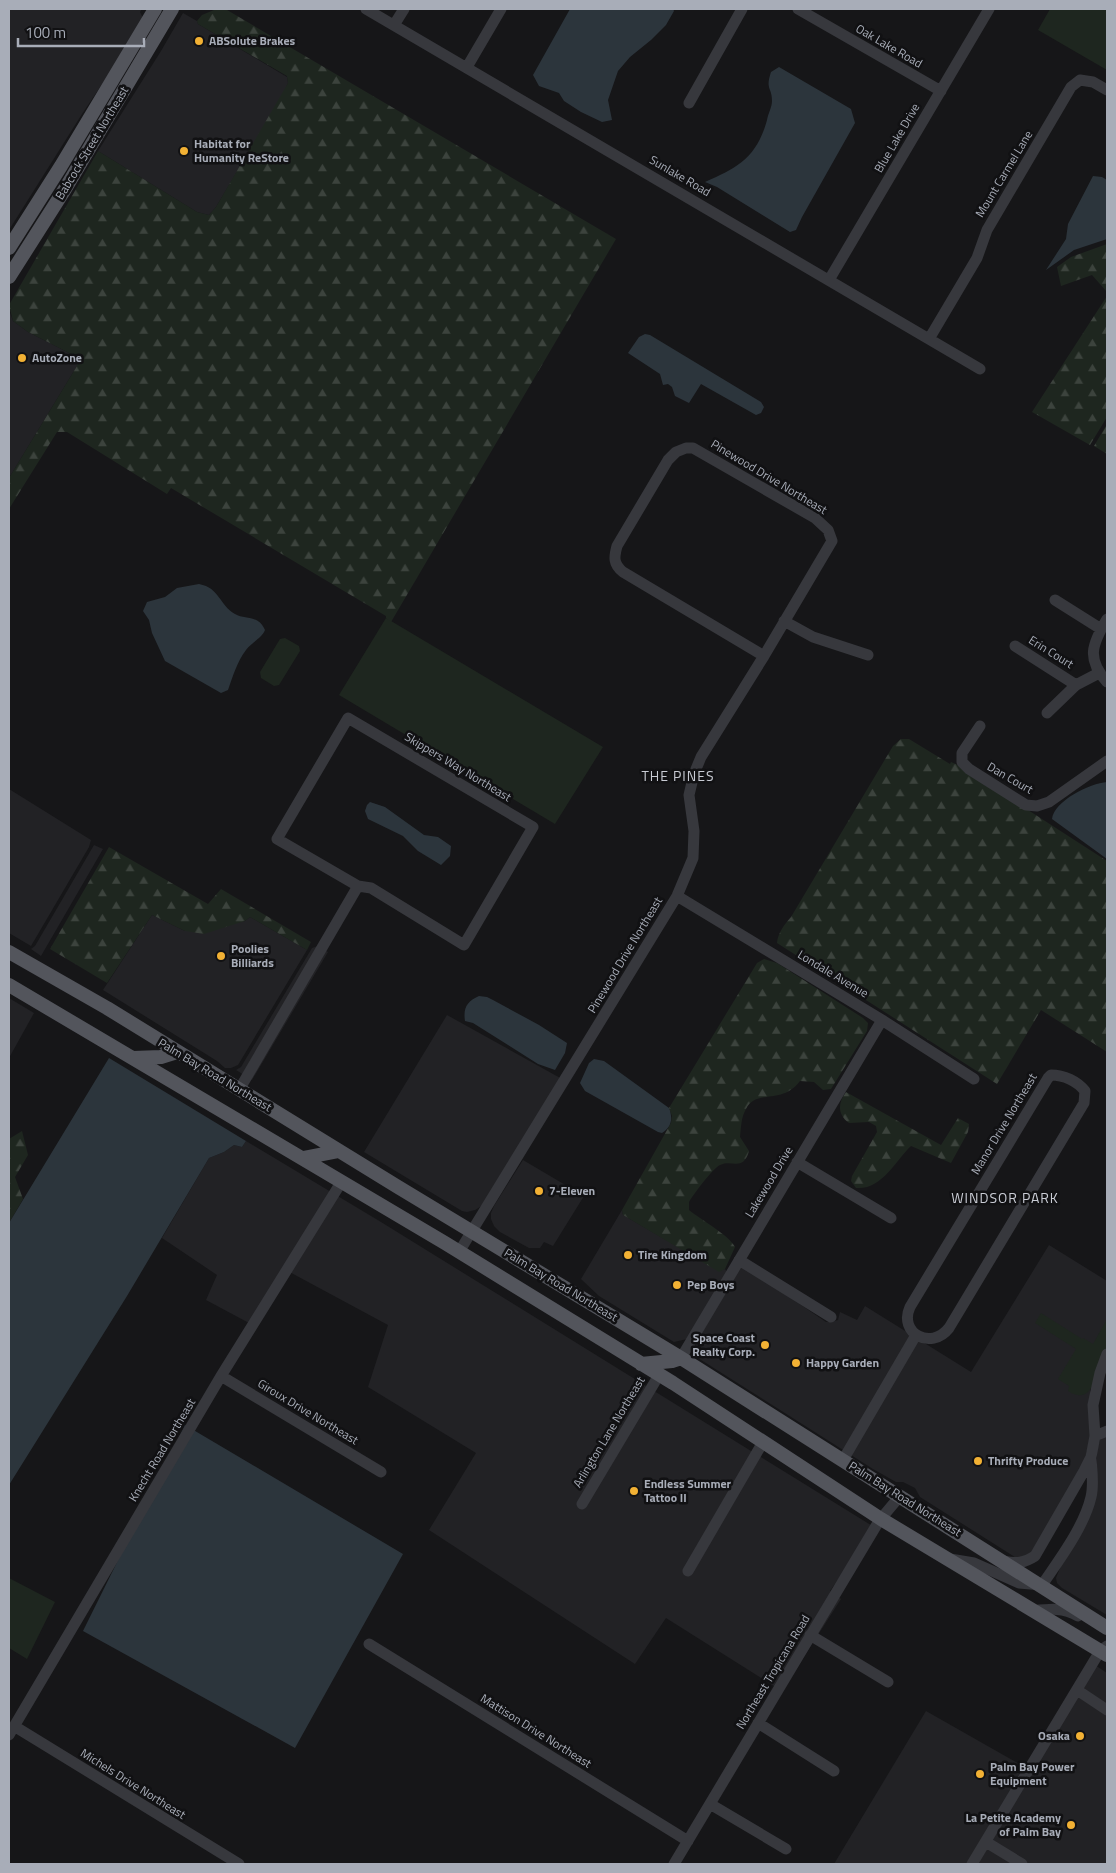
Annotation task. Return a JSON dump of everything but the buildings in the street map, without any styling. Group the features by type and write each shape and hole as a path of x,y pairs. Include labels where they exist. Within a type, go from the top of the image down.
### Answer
{"main road":[{"name":"Babcock Street Northeast","path":"9,248 61,166 155,9"},
{"name":"Babcock Street Northeast","path":"9,277 65,189 172,9"},
{"name":"Palm Bay Road Northeast","path":"9,952 107,1008 693,1366 1107,1628"},
{"name":"Palm Bay Road Northeast","path":"9,985 459,1252 660,1375 881,1519 1032,1611 1105,1651"},
{"path":"133,1058 161,1057 177,1052"},
{"path":"303,1158 339,1151"},
{"path":"641,1364 672,1361 680,1358"},
{"path":"660,1375 676,1367 693,1366"}],"street":[{"name":"Sunlake Road","path":"366,9 980,369"},
{"path":"394,25 404,9"},
{"path":"467,67 501,9"},
{"path":"689,103 742,9"},
{"name":"Oak Lake Road","path":"798,9 941,91"},
{"name":"Blue Lake Drive","path":"829,280 989,9"},
{"name":"Mount Carmel Lane","path":"929,339 977,258 987,230 1071,87 1080,80 1093,82 1107,90"},
{"name":"Pinewood Drive Northeast","path":"459,1252 677,896 693,858 694,831 689,795 694,774 701,757 764,656 832,541 828,530 814,518 693,448 686,448 676,452 668,460 618,546 614,556 615,564 623,572 764,656"},
{"path":"1055,600 1104,624 1094,644 1092,655 1094,664 1103,678"},
{"path":"784,621 813,637 868,655"},
{"name":"Erin Court","path":"1015,646 1076,684 1103,678"},
{"path":"1047,713 1076,684"},
{"name":"Skippers Way Northeast","path":"348,718 533,827 464,945 371,888 358,886 277,839 348,718"},
{"name":"Dan Court","path":"980,726 962,753 961,758 964,766 1026,805 1037,806 1049,802 1107,761"},
{"path":"239,1090 358,886"},
{"name":"Londale Avenue","path":"677,896 882,1020 974,1079"},
{"name":"Lakewood Drive","path":"680,1358 882,1020"},
{"name":"Manor Drive Northeast","path":"1051,1076 1064,1076 1081,1086 1085,1090 1084,1103 949,1328 941,1336 934,1339 929,1340 916,1335 906,1318 910,1307 1048,1078 1051,1076"},
{"path":"797,1162 891,1218"},
{"name":"Knecht Road Northeast","path":"11,1730 221,1376 342,1181"},
{"path":"739,1260 831,1317"},
{"path":"843,1460 916,1335"},
{"path":"946,1559 974,1563 1020,1583 1042,1586 1082,1522 1091,1498 1093,1478 1091,1457 1095,1436 1093,1404 1100,1373 1107,1354"},
{"name":"Arlington Lane Northeast","path":"582,1504 660,1375"},
{"name":"Giroux Drive Northeast","path":"221,1376 381,1472"},
{"path":"1095,1436 1107,1430"},
{"path":"688,1571 763,1442"},
{"path":"1003,1561 1016,1564 1025,1562 1035,1556 1068,1502 1091,1457"},
{"name":"Northeast Tropicana Road","path":"674,1864 881,1519 900,1496"},
{"path":"1032,1611 1068,1610 1080,1617 1094,1619"},
{"path":"810,1635 888,1682"},
{"name":"Mattison Drive Northeast","path":"370,1644 688,1841"},
{"path":"972,1864 1077,1690 1105,1651"},
{"path":"1077,1690 1107,1710"},
{"path":"758,1724 834,1772"},
{"name":"Michels Drive Northeast","path":"11,1730 239,1864"},
{"path":"710,1804 786,1849"},
{"path":"986,1842 1022,1864"}],"shaded area":[{"path":"9,9 142,9 140,12 143,18 119,59 9,230"},
{"path":"570,9 673,9 674,11 666,25 630,57 618,71 608,100 612,120 602,122 581,112 564,101 559,93 539,86 533,75"},
{"path":"183,13 197,21 198,24 287,77 288,83 216,207 209,215 197,212 98,151"},
{"path":"779,67 851,109 855,123 796,230 790,232 717,187 705,182 727,172 745,160 758,143 772,103 769,78 771,72"},
{"path":"1093,176 1102,177 1107,180 1107,239 1074,250 1046,270 1066,239 1068,224"},
{"path":"9,310 13,321 28,332 77,357 77,366 9,478"},
{"path":"645,334 650,335 761,402 764,407 761,413 756,415 701,384 689,403 675,396 672,387 668,384 663,385 660,374 628,353 639,337"},
{"path":"199,584 211,589 235,614 255,619 265,630 246,650 238,664 228,690 221,693 165,661 152,633 149,620 143,611 147,602 165,597 177,588"},
{"path":"1107,782 1107,859 1052,819 1054,812 1059,806 1074,794 1083,789"},
{"path":"9,789 91,840 89,847 31,946 9,933"},
{"path":"370,802 385,807 424,835 438,837 451,846 450,856 441,865 418,851 403,836 368,819 365,811"},
{"path":"94,845 103,849 41,956 31,949 35,946"},
{"path":"152,915 185,931 245,921 250,917 307,950 238,1065 225,1068 217,1061 103,990"},
{"path":"318,946 328,952 252,1080 236,1070 241,1067 312,948"},
{"path":"479,996 493,1000 567,1043 565,1053 555,1070 538,1064 473,1023 465,1021 467,1006 471,1000"},
{"path":"9,998 34,1013 9,1058"},
{"path":"447,1015 562,1079 483,1205 467,1212 462,1211 364,1152"},
{"path":"109,1058 246,1141 242,1147 234,1145 224,1152 209,1158 127,1296 9,1485 9,1223"},
{"path":"594,1059 604,1061 669,1108 671,1122 668,1128 662,1133 658,1132 585,1091 580,1083 589,1063"},
{"path":"246,1141 381,1222 874,1527 830,1591 841,1599 782,1691 666,1618 635,1664 429,1530 476,1453 368,1387 388,1325 284,1269 249,1323 206,1300 217,1275 162,1238 209,1158 224,1152 234,1145 242,1147"},
{"path":"523,1160 584,1196 553,1246 544,1242 540,1248 529,1248 500,1232 494,1226 491,1219 494,1206"},
{"path":"622,1210 623,1215 719,1271 725,1269 727,1272 687,1339 674,1342 599,1296 581,1279"},
{"path":"1049,1245 1107,1281 1107,1344 1096,1369 1090,1390 1092,1428 1084,1464 1031,1553 1018,1559 920,1497 915,1488 903,1482 896,1482 873,1469 698,1358 696,1353 695,1346 698,1339 740,1268 747,1268 826,1322 838,1320 840,1312 857,1320 865,1306 971,1372"},
{"path":"185,1425 403,1554 295,1748 83,1631"},
{"path":"1107,1434 1107,1615 1062,1588 1057,1583 1056,1578 1097,1476 1097,1450 1100,1440"},
{"path":"1095,1665 1107,1673 1107,1864 834,1864 926,1711 1030,1770"}],"green space":[{"path":"1050,9 1107,9 1107,70 1038,30"},
{"path":"214,10 227,10 616,239 391,622 386,616 171,488 167,494 67,432 57,432 9,509 9,478 77,366 77,357 28,332 13,321 9,305 98,151 197,212 209,215 216,207 288,83 287,76 198,24 197,21 202,15"},
{"path":"1107,244 1107,292 1092,275 1061,286 1057,267 1071,257"},
{"path":"1107,296 1107,417 1090,445 1032,412"},
{"path":"1107,424 1107,454 1094,446"},
{"path":"386,618 603,747 555,824 339,695"},
{"path":"285,638 299,646 300,651 279,685 274,686 261,678 260,672 280,639"},
{"path":"901,739 909,739 950,764 951,762 958,765 1107,861 1107,1052 1041,1010 997,1084 777,943 782,929 893,746"},
{"path":"109,847 208,904 221,889 311,942 307,950 250,917 245,921 204,934 185,931 152,915 107,983 50,949"},
{"path":"764,959 777,963 863,1018 868,1023 867,1031 831,1089 823,1090 814,1082 800,1081 793,1089 785,1093 756,1099 750,1103 744,1112 740,1137 749,1151 747,1157 744,1161 737,1164 724,1164 717,1167 703,1182 689,1202 689,1210 721,1233 735,1247 725,1269 719,1272 623,1215 622,1210 671,1123 672,1116 669,1108 757,963"},
{"path":"846,1092 941,1145 958,1118 969,1124 968,1132 951,1163 911,1146 881,1180 865,1187 856,1188 851,1181 852,1176 877,1132 876,1126 869,1122 849,1123 845,1120 842,1116 840,1104"},
{"path":"22,1131 28,1155 15,1177 23,1199 9,1223 9,1139"},
{"path":"1041,1313 1093,1344 1107,1319 1108,1340 1106,1349 1093,1384 1086,1393 1075,1395 1068,1391 1069,1386 1058,1379 1076,1349 1035,1323"},
{"path":"9,1578 55,1602 27,1659 9,1648"}],"place":[{"name":"ABSolute Brakes","path":"199,41"},
{"name":"Habitat for Humanity ReStore","path":"184,151"},
{"name":"AutoZone","path":"22,358"},
{"name":"Poolies Billiards","path":"221,956"},
{"name":"7-Eleven","path":"539,1191"},
{"name":"Tire Kingdom","path":"628,1255"},
{"name":"Pep Boys","path":"677,1285"},
{"name":"Space Coast Realty Corp.","path":"765,1345"},
{"name":"Happy Garden","path":"796,1363"},
{"name":"Thrifty Produce","path":"978,1461"},
{"name":"Endless Summer Tattoo II","path":"634,1491"},
{"name":"Osaka","path":"1080,1736"},
{"name":"Palm Bay Power Equipment","path":"980,1774"},
{"name":"La Petite Academy of Palm Bay","path":"1071,1825"}],"district":[{"name":"THE PINES","path":"678,776"},
{"name":"WINDSOR PARK","path":"1005,1198"}]}
